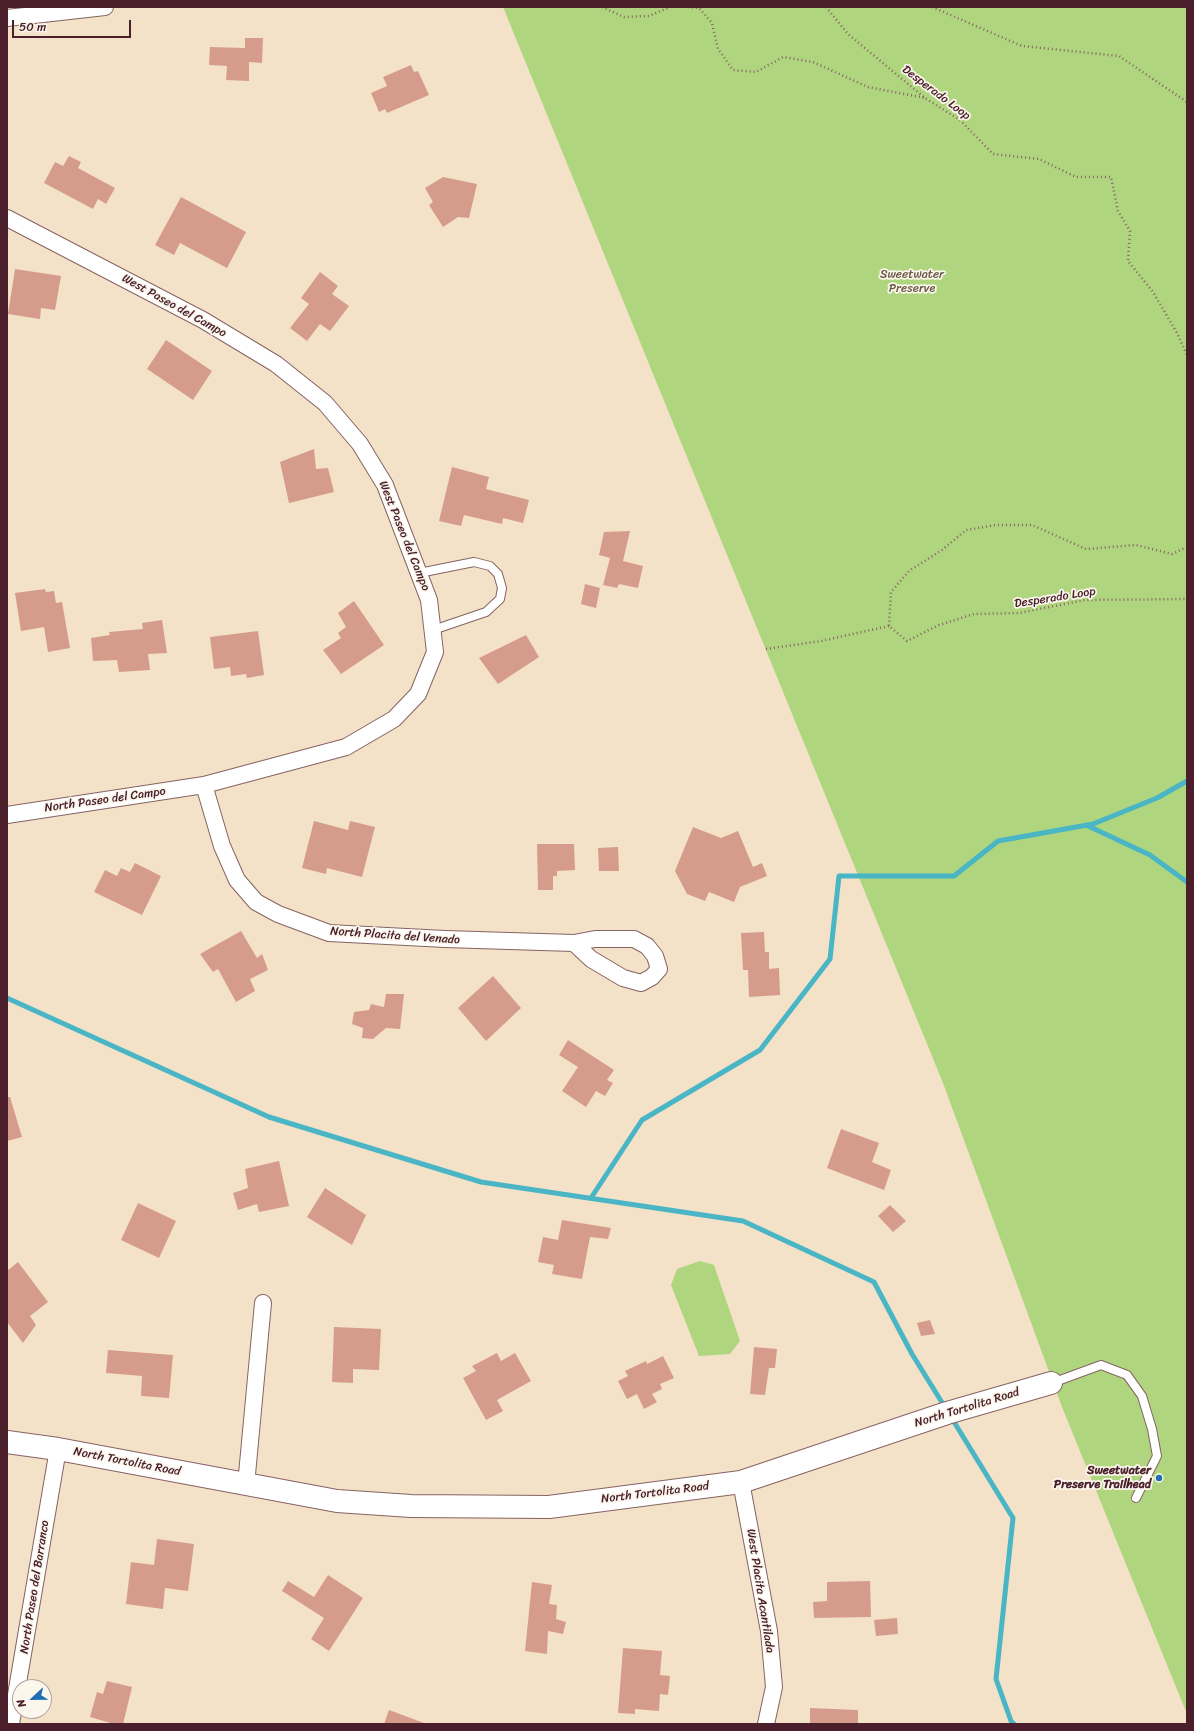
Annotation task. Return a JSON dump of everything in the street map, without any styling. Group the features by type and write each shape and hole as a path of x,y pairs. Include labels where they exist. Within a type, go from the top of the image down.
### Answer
{"street":[{"path":"7,18 105,7"},
{"name":"West Paseo del Campo","path":"7,218 152,292 210,324 276,364 325,403 360,444 385,485 430,600 435,652 418,694 394,719 346,746 204,785"},
{"name":"North Paseo del Campo","path":"7,815 204,785"},
{"name":"North Placita del Venado","path":"204,785 222,846 237,880 256,902 278,914 329,933 445,939 574,943 595,939 634,938 647,946 656,956 659,969 652,978 641,982 623,978 591,958 574,943"},
{"path":"246,1484 262,1303"},
{"name":"North Tortolita Road","path":"7,1442 58,1449 337,1501 411,1506 549,1507 741,1482 947,1413 1051,1383"},
{"name":"North Paseo del Barranco","path":"11,1724 58,1449"},
{"name":"West Placita Acantilada","path":"741,1482 769,1631 774,1687 766,1724"}],"lane":[{"path":"419,573 474,562 490,566 498,574 502,588 500,599 486,612 433,630"},
{"path":"1051,1383 1101,1364 1127,1375 1142,1396 1152,1429 1157,1456 1136,1498"}],"path":[{"path":"602,7 624,17 630,17 649,16 670,7"},
{"path":"688,7 699,8 712,23 718,49 733,70 756,72 783,57 813,62 868,87 925,98"},
{"name":"Desperado Loop","path":"826,7 848,34 925,98 960,120 993,154 1039,159 1076,178 1111,177 1118,211 1130,231 1128,261 1153,292 1177,333 1187,355"},
{"path":"932,7 1022,46 1119,56 1187,102"},
{"path":"766,649 821,641 889,626 891,592 909,571 942,550 966,530 996,525 1032,525 1086,548 1136,545 1172,554 1187,547"},
{"name":"Desperado Loop","path":"889,626 908,641 939,625 974,614 1019,614 1085,600 1187,599"}],"green space":[{"name":"Sweetwater Preserve","path":"503,7 1187,7 1187,1714 1062,1407 943,1083"},
{"path":"700,1261 714,1265 740,1341 730,1354 699,1356 671,1285 677,1269"}],"building":[{"path":"245,38 263,38 262,63 249,62 249,81 226,80 227,66 209,65 210,47 245,48"},
{"path":"411,65 414,72 418,71 429,95 387,113 385,109 379,112 371,93 387,86 383,77"},
{"path":"69,156 81,162 78,168 115,188 106,204 98,199 93,209 44,183 55,162 63,166"},
{"path":"443,177 477,184 469,218 458,217 443,227 429,205 433,202 425,188"},
{"path":"181,197 246,232 227,268 180,243 174,255 155,245"},
{"path":"15,269 61,276 55,310 41,308 40,319 8,314"},
{"path":"320,272 338,286 332,294 349,306 330,331 320,324 307,341 290,328 309,304 301,298"},
{"path":"166,340 212,371 193,400 147,369"},
{"path":"314,449 316,469 328,468 334,492 289,503 280,462"},
{"path":"452,467 489,477 486,489 529,500 523,523 503,518 502,524 464,515 461,526 439,521"},
{"path":"630,531 623,561 643,566 638,588 619,584 617,588 603,585 610,558 599,555 604,532"},
{"path":"585,584 600,588 596,608 581,604"},
{"path":"45,589 46,592 54,591 56,603 62,602 70,648 48,652 44,627 21,631 15,593"},
{"path":"354,601 384,645 341,674 323,650 341,638 338,633 346,627 338,613"},
{"path":"162,620 167,653 148,654 150,670 119,672 117,660 93,661 91,638 110,635 109,632 143,629 142,623"},
{"path":"258,631 264,675 247,678 246,674 231,676 230,667 214,669 210,637"},
{"path":"526,635 539,657 498,684 479,658"},
{"path":"314,821 348,830 350,821 375,827 362,877 327,868 326,874 302,868"},
{"path":"693,827 721,838 738,831 753,867 762,863 767,876 740,887 734,902 709,892 705,901 687,894 675,871"},
{"path":"537,844 574,844 575,870 557,871 557,876 553,876 553,890 538,890"},
{"path":"618,847 619,871 599,871 598,848"},
{"path":"135,863 161,876 142,915 94,892 105,870 117,876 121,868 130,872"},
{"path":"241,931 257,958 262,954 268,970 250,979 255,991 236,1002 218,969 213,972 200,954"},
{"path":"764,932 765,952 769,952 769,969 779,968 780,995 749,997 748,970 743,970 741,933"},
{"path":"493,976 521,1008 486,1041 458,1008"},
{"path":"386,994 404,994 400,1029 386,1028 373,1039 362,1038 363,1028 352,1024 354,1012 369,1010 371,1004 384,1007"},
{"path":"568,1040 614,1070 607,1080 613,1083 605,1096 596,1091 586,1107 562,1091 578,1067 559,1055"},
{"path":"7,1097 10,1097 22,1137 7,1141"},
{"path":"841,1129 879,1143 872,1162 891,1170 884,1190 827,1168"},
{"path":"279,1161 289,1206 259,1212 257,1204 238,1210 233,1193 248,1188 245,1169"},
{"path":"325,1188 366,1215 352,1245 307,1217"},
{"path":"138,1203 176,1221 159,1258 121,1240"},
{"path":"890,1205 906,1221 893,1232 878,1216"},
{"path":"562,1220 611,1228 608,1239 590,1237 582,1279 552,1274 554,1265 538,1262 543,1237 558,1240"},
{"path":"18,1262 48,1302 30,1316 36,1325 23,1343 7,1322 7,1271"},
{"path":"930,1320 935,1334 921,1336 917,1323"},
{"path":"334,1327 381,1329 379,1370 353,1369 353,1383 332,1382"},
{"path":"754,1347 777,1349 775,1368 769,1368 765,1395 750,1394"},
{"path":"108,1350 173,1355 169,1398 141,1396 142,1376 106,1373"},
{"path":"497,1353 501,1361 515,1353 531,1381 497,1400 503,1411 486,1420 463,1378 476,1371 472,1366"},
{"path":"663,1356 674,1378 660,1384 662,1389 652,1394 657,1402 644,1409 637,1394 627,1399 618,1381 628,1376 625,1371 646,1361 647,1364"},
{"path":"157,1539 194,1544 188,1591 165,1588 163,1609 126,1604 131,1562 154,1565"},
{"path":"328,1575 363,1598 329,1651 311,1639 324,1618 282,1591 288,1581 314,1597"},
{"path":"870,1581 871,1617 814,1618 813,1602 827,1601 827,1582"},
{"path":"532,1582 552,1585 549,1604 557,1605 556,1619 566,1622 563,1634 548,1631 547,1654 525,1651"},
{"path":"897,1618 898,1634 876,1636 874,1620"},
{"path":"623,1648 662,1651 660,1675 670,1676 668,1695 660,1694 659,1711 635,1709 635,1714 618,1713"},
{"path":"107,1681 132,1687 123,1724 114,1724 90,1717 97,1692 103,1694"},
{"path":"810,1708 858,1710 858,1724 810,1724"},
{"path":"389,1710 424,1723 424,1724 384,1724"}],"waterway":[{"path":"591,1198 642,1120 760,1050 830,959 839,876 954,876 998,841 1093,824 1157,798 1187,781"},
{"path":"1086,825 1150,855 1187,882"},
{"path":"7,998 269,1117 481,1182 743,1221 874,1282 912,1354 946,1409"},
{"path":"951,1417 1013,1518 996,1679 1011,1721 1014,1724"}],"place":[{"name":"Sweetwater Preserve Trailhead","path":"1159,1478"}]}
